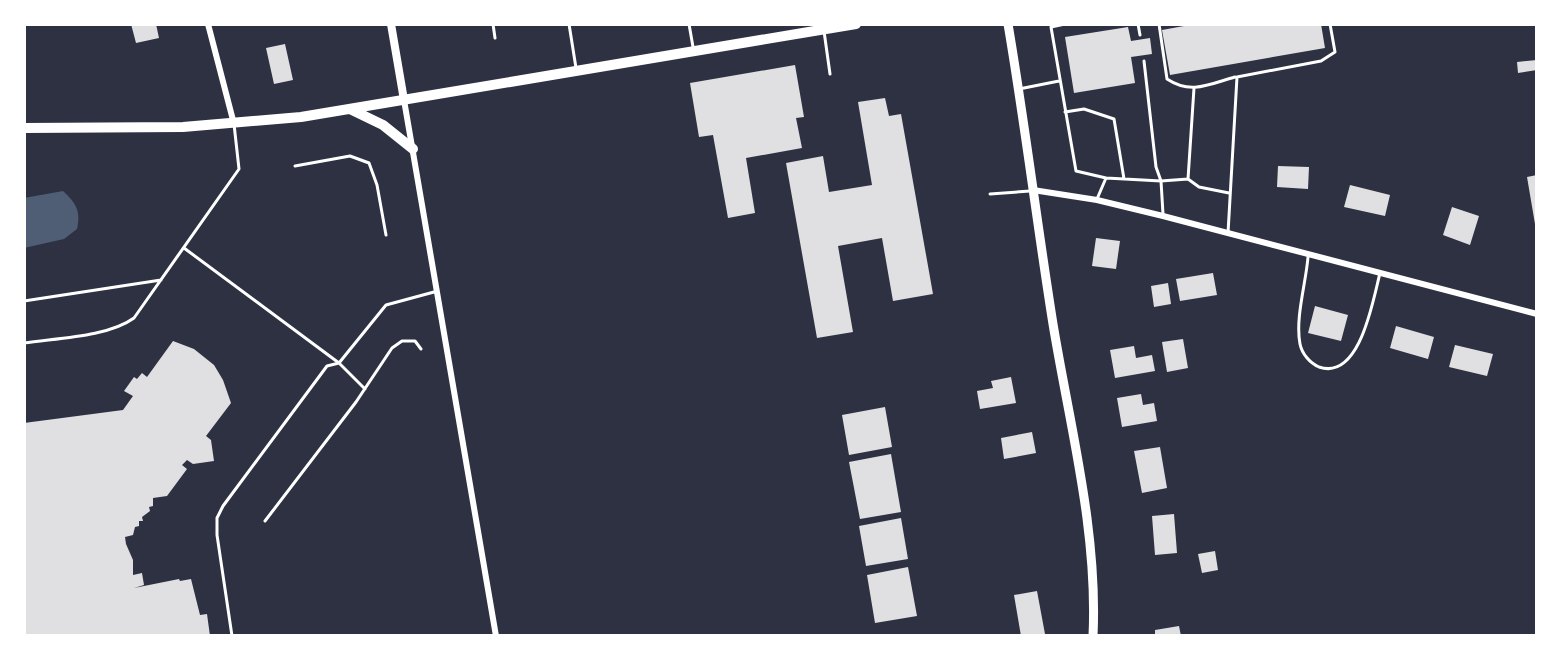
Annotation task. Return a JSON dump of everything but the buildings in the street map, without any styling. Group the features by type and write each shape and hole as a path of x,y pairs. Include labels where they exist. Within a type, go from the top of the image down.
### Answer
{"main road":[{"path":"24,128 234,124 350,109 823,27 856,24"},
{"path":"1008,24 1088,529 1093,574 1093,636"},
{"path":"350,109 383,125 413,149"}],"street":[{"path":"208,24 234,124"},
{"path":"391,24 496,636"},
{"path":"1033,190 1097,200 1163,216 1537,314"}],"lane":[{"path":"493,24 495,38"},
{"path":"569,24 577,71"},
{"path":"689,24 694,51"},
{"path":"1065,24 1051,27 1076,171 1106,178 1188,179 1199,187 1229,193"},
{"path":"1138,24 1140,35"},
{"path":"1159,24 1167,79 1179,87 1194,88 1321,61 1335,52 1330,24"},
{"path":"823,27 830,74"},
{"path":"1144,61 1163,216"},
{"path":"1228,234 1237,77"},
{"path":"1019,89 1060,81"},
{"path":"1188,179 1194,88"},
{"path":"1065,112 1084,109 1114,119 1124,179"},
{"path":"24,343 123,326 134,318 239,169 234,124"},
{"path":"295,166 350,156 369,163 377,185 386,235"},
{"path":"1097,200 1106,178"},
{"path":"990,194 1033,190"},
{"path":"184,248 339,363 365,389"},
{"path":"1308,254 1300,345 1310,363 1324,368 1338,368 1357,348 1380,273"},
{"path":"24,301 161,280"},
{"path":"232,636 219,555 217,518 223,506 327,366 339,363 386,305 438,291"},
{"path":"265,521 365,389 392,348 402,341 415,341 421,349"}],"water":[{"path":"63,191 76,208 77,229 64,239 24,248 24,198"}]}
